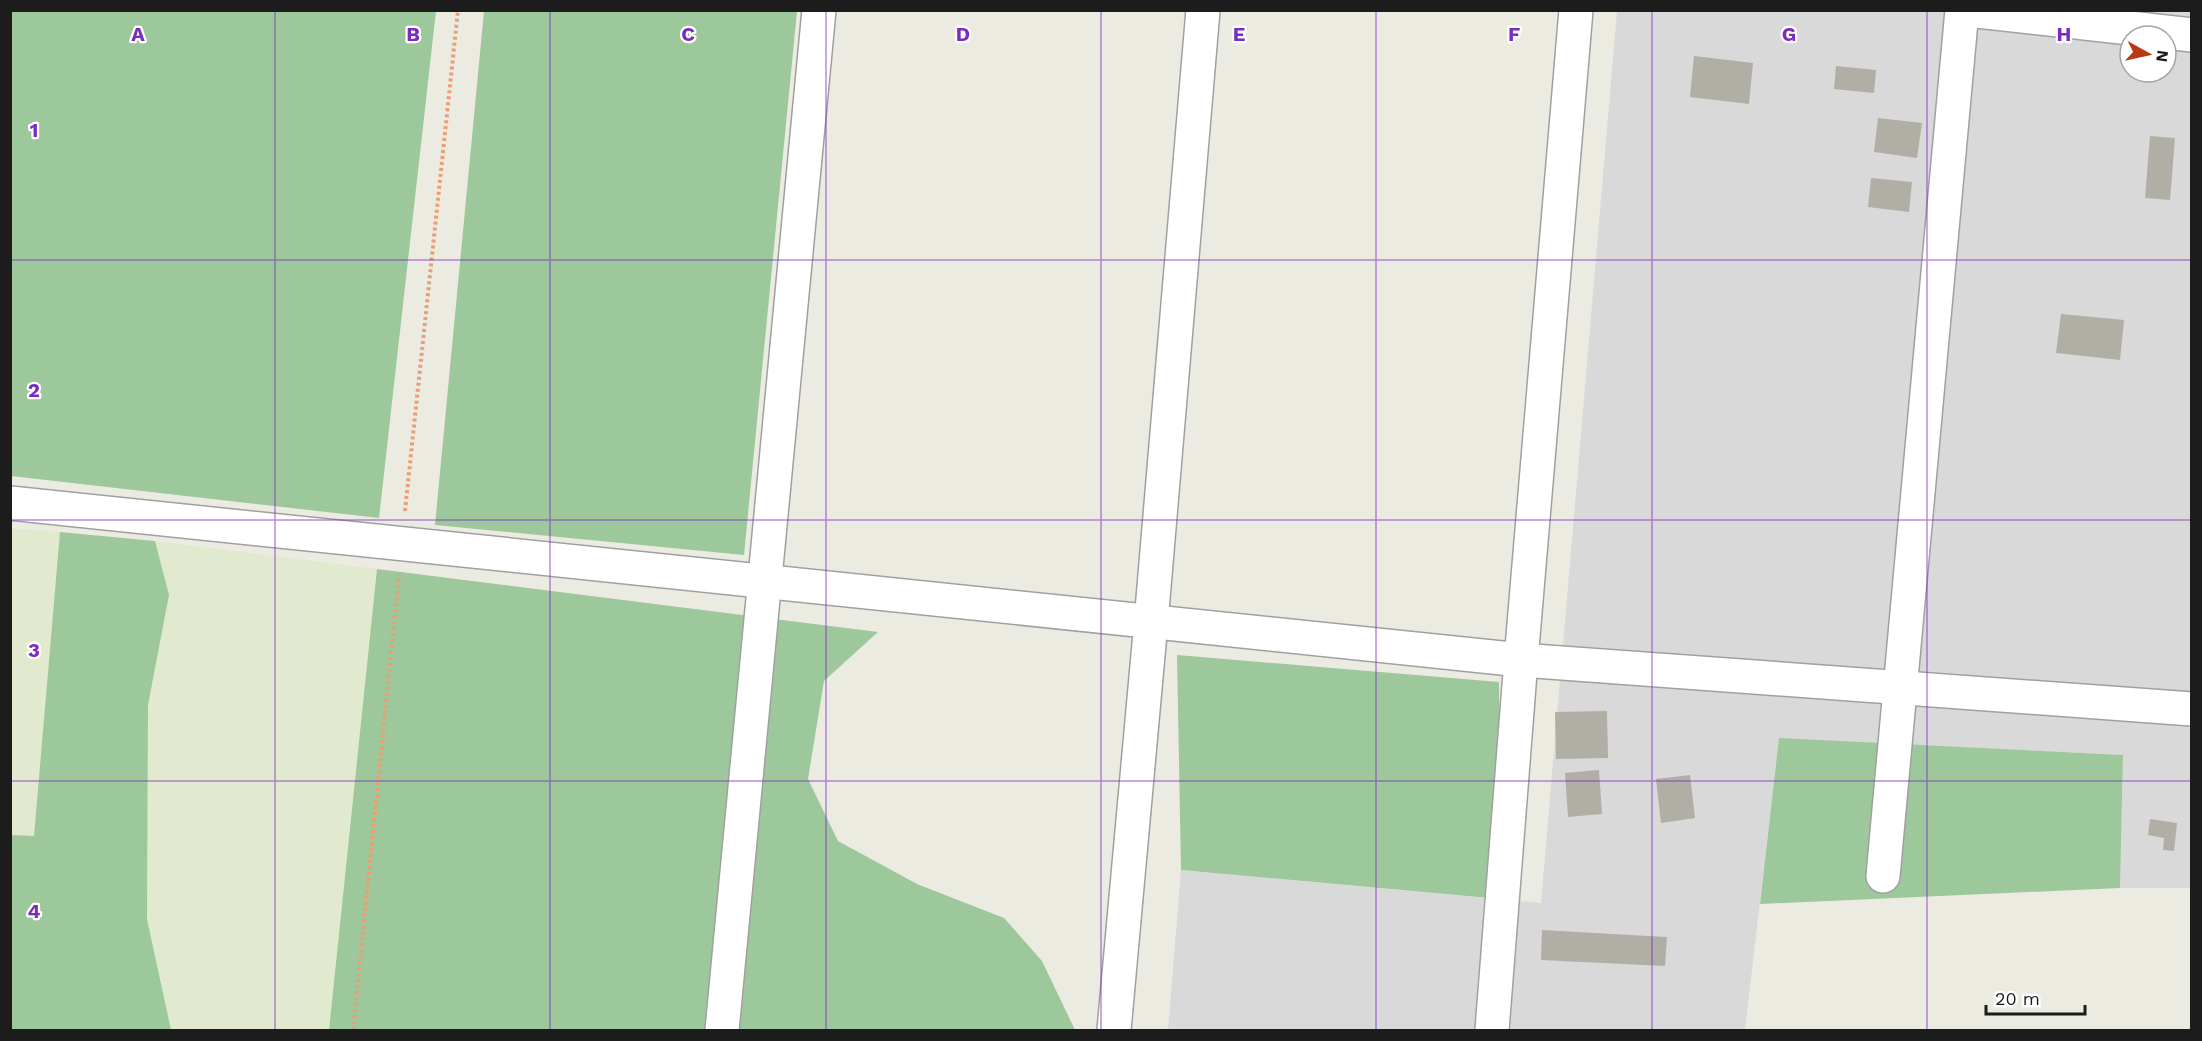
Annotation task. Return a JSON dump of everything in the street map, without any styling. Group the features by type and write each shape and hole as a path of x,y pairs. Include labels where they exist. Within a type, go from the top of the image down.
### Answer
{"street":[{"path":"722,1030 819,10"},
{"path":"1114,1030 1203,10"},
{"path":"1492,1030 1576,10"},
{"path":"1883,876 1962,10"},
{"path":"1968,10 2192,35"},
{"path":"10,503 1521,660 2192,709"}],"shaded area":[{"path":"1617,11 2191,11 2191,888 2120,888 2123,755 1779,739 1745,1030 1168,1030 1181,870 1541,903"}],"green space":[{"path":"11,10 436,11 379,518 11,476"},
{"path":"484,11 797,11 744,555 435,525"},
{"path":"10,528 60,532 34,837 11,835"},
{"path":"60,532 155,541 169,595 148,705 147,919 171,1030 11,1030 11,835 34,836"},
{"path":"155,541 377,569 329,1030 171,1030 147,919 148,705 169,595"},
{"path":"377,569 878,632 824,681 808,779 838,841 917,884 1004,918 1042,961 1075,1030 329,1030"},
{"path":"1177,655 1499,682 1500,899 1181,870"},
{"path":"1779,738 2123,755 2120,888 1760,904"}],"building":[{"path":"1694,56 1753,63 1749,104 1690,97"},
{"path":"1836,66 1876,70 1874,93 1834,89"},
{"path":"1878,118 1922,123 1917,158 1874,152"},
{"path":"2150,136 2175,138 2170,200 2145,198"},
{"path":"1871,178 1912,182 1909,212 1868,207"},
{"path":"2061,314 2124,320 2120,360 2056,353"},
{"path":"1607,711 1608,758 1556,759 1555,712"},
{"path":"1599,770 1602,814 1568,817 1565,773"},
{"path":"1690,775 1695,818 1661,823 1656,779"},
{"path":"2150,819 2177,823 2174,851 2163,850 2164,838 2148,835"},
{"path":"1542,930 1667,937 1665,966 1541,960"}]}
